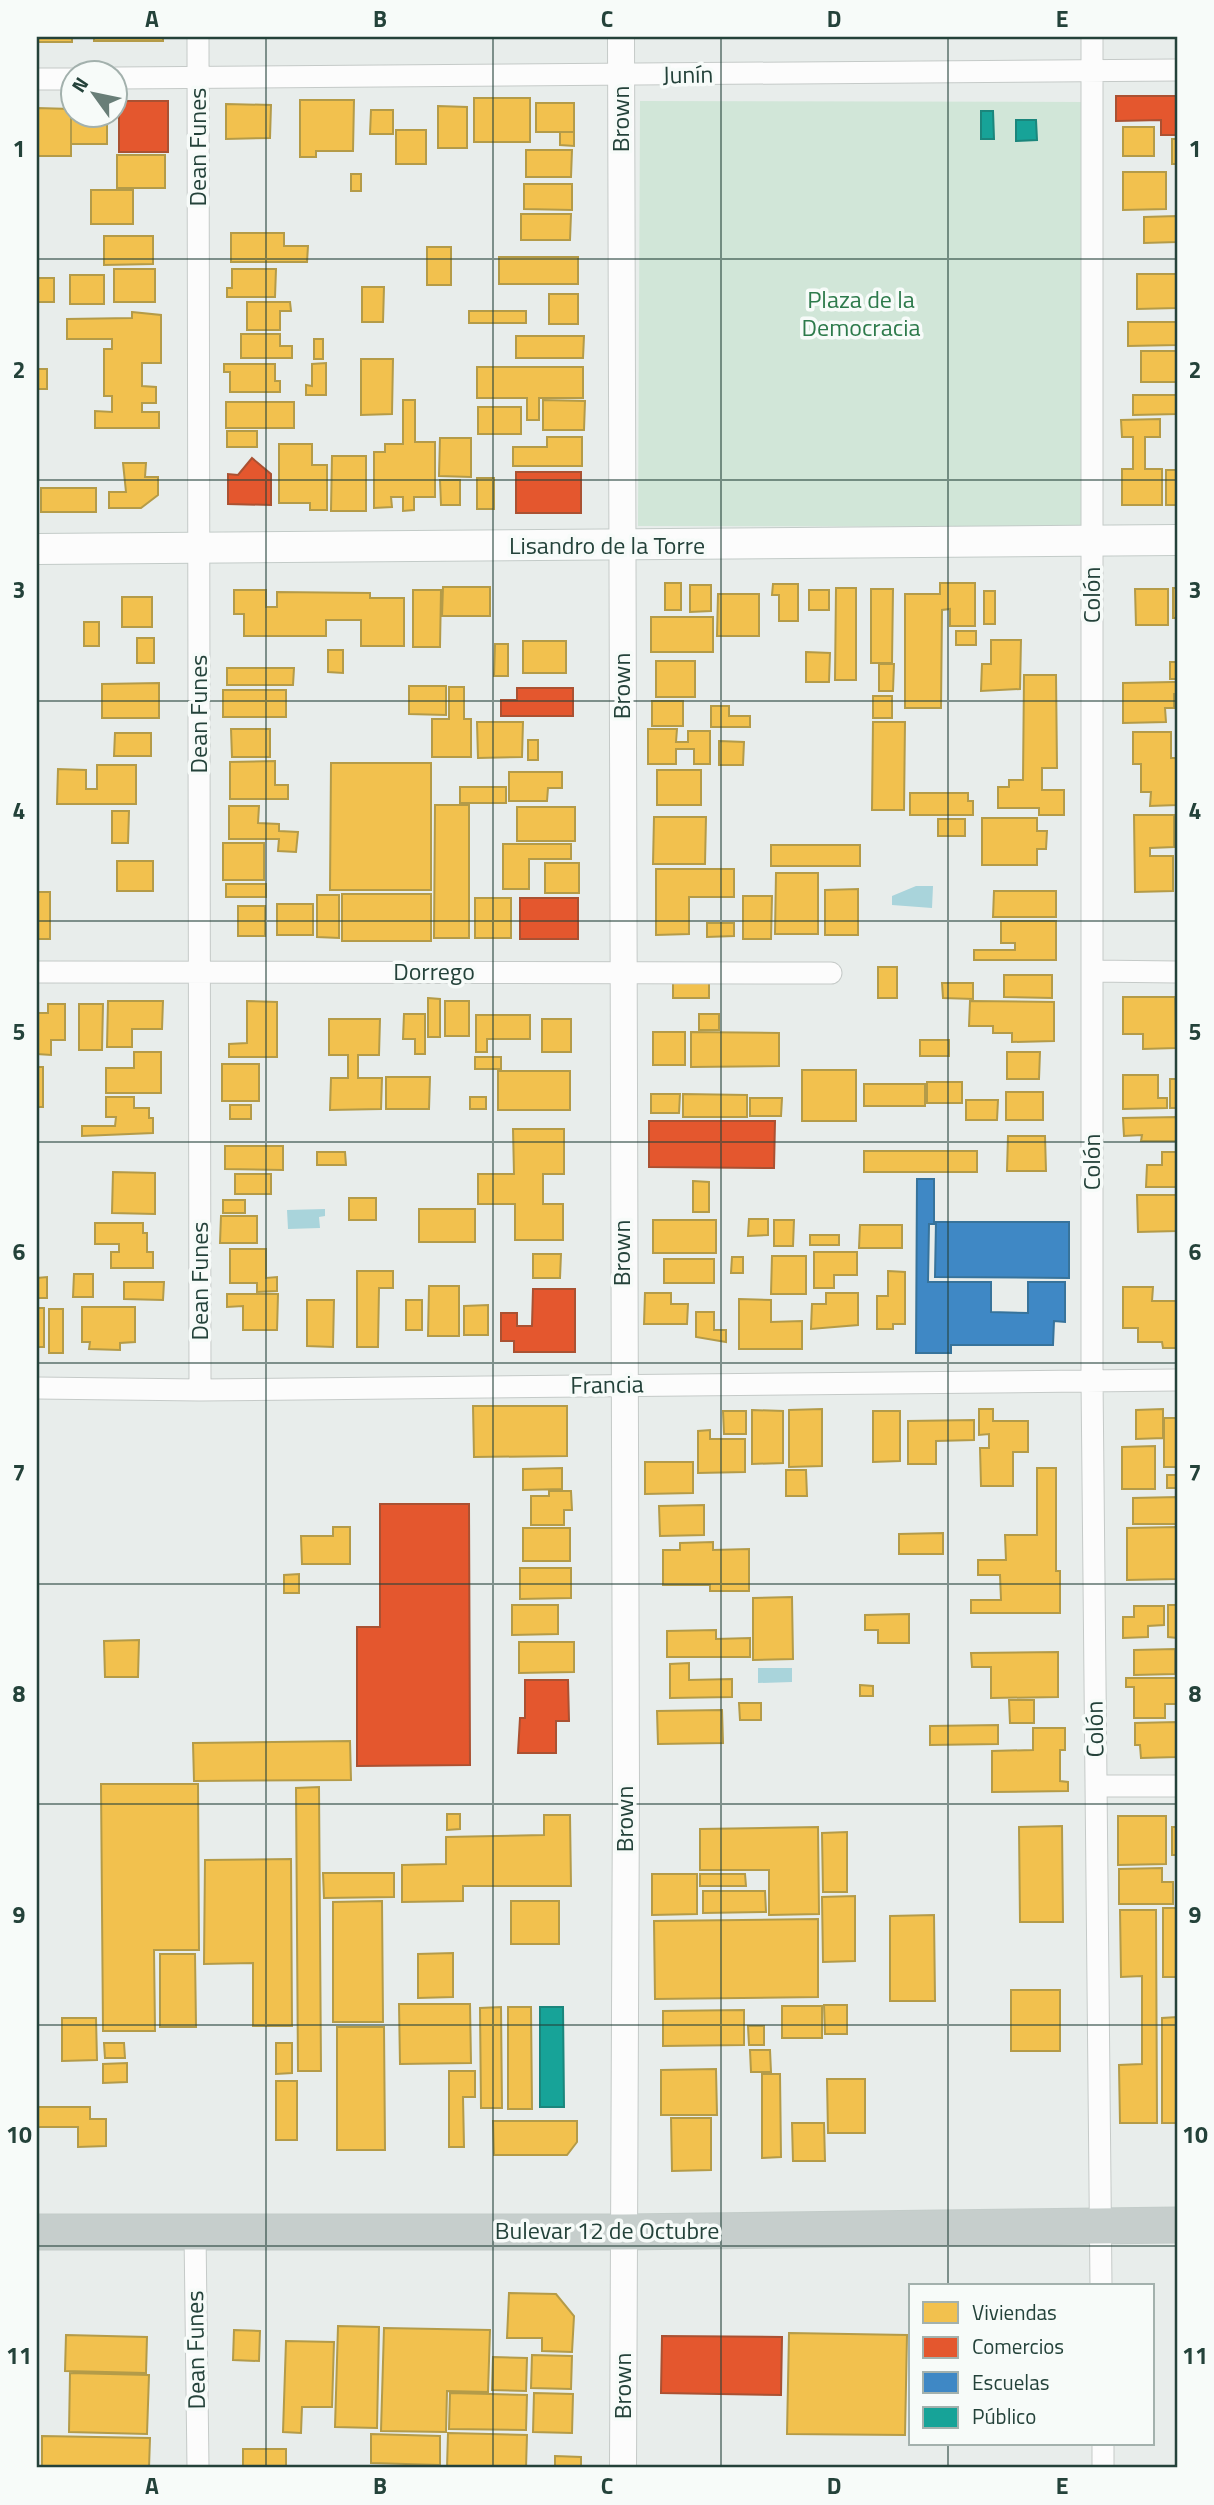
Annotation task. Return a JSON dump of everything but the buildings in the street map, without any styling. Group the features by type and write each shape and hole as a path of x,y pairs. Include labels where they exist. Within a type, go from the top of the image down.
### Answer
{"highway":[{"name":"Bulevar 12 de Octubre","path":"37,2232 624,2232 1177,2225"}],"main road":[{"name":"Lisandro de la Torre","path":"37,549 1177,540"}],"street":[{"name":"Dean Funes","path":"198,37 200,1391"},
{"name":"Brown","path":"621,37 626,1774 623,2468"},
{"name":"Colón","path":"1092,37 1092,1379 1101,2284"},
{"name":"Junín","path":"130,78 1177,70"},
{"path":"37,79 60,79"},
{"path":"1092,971 1177,972"},
{"name":"Dorrego","path":"37,972 831,973"},
{"name":"Francia","path":"37,1388 200,1391 623,1384 1177,1380"},
{"path":"1096,1786 1177,1786"},
{"name":"Dean Funes","path":"195,2232 198,2468"},
{"path":"1102,2446 1103,2468"}],"green space":[{"name":"Plaza de la Democracia","path":"640,101 1084,102 1081,527 638,526"}],"water":[{"path":"916,886 933,886 932,908 892,905 892,896"},
{"path":"325,1209 325,1216 319,1217 320,1228 288,1229 287,1210"},
{"path":"758,1668 792,1668 792,1682 758,1683"}]}
